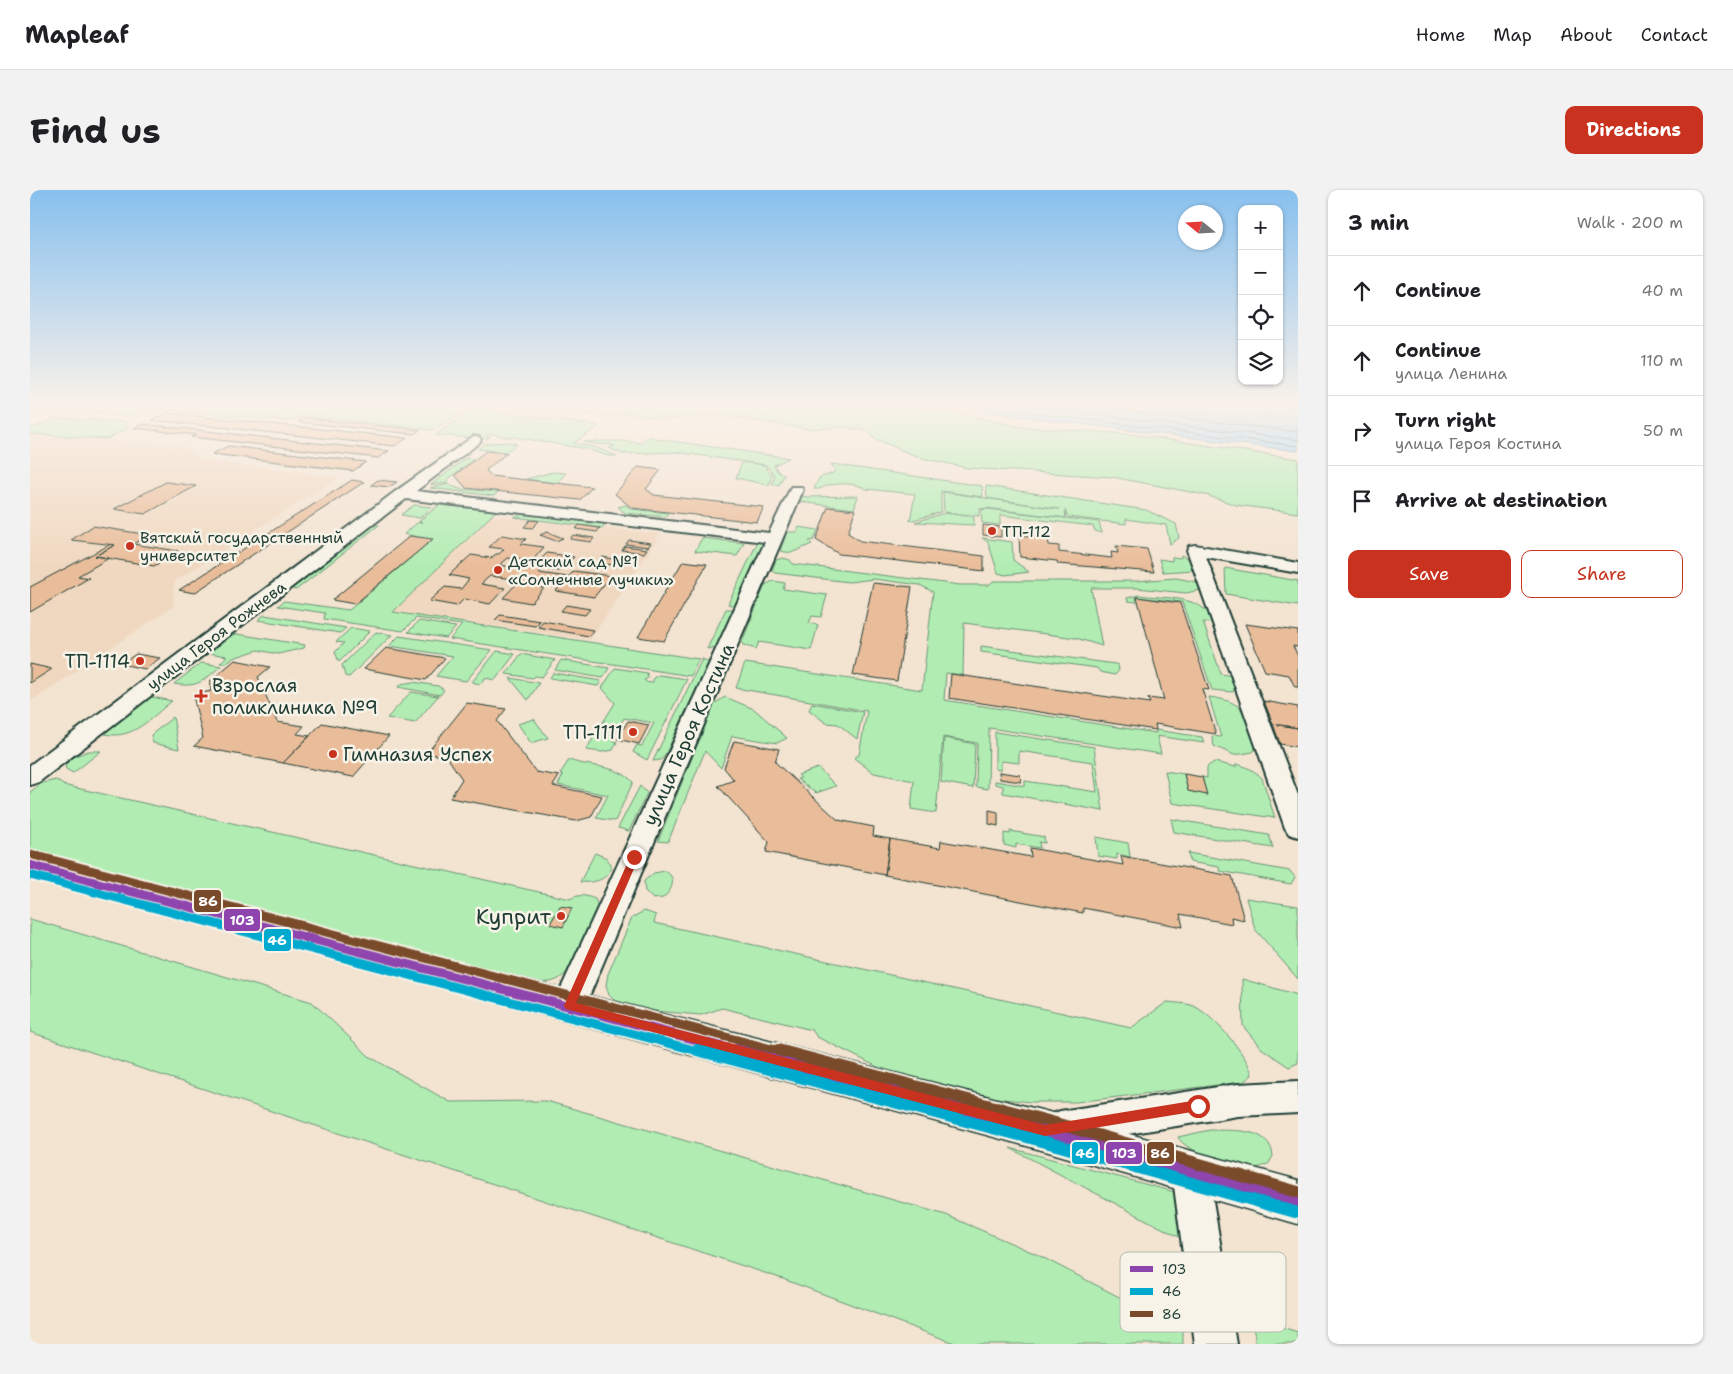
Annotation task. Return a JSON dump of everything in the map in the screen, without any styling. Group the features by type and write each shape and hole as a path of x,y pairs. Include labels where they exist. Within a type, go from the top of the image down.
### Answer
{"main road":[{"path":"30,865 1045,1131 1298,1202"}],"street":[{"name":"улица Героя Рожнева","path":"30,777 447,460"},
{"name":"улица Героя Костина","path":"570,1006 773,538 796,490"},
{"path":"401,494 773,538"},
{"path":"1298,568 1194,550 1298,828"},
{"path":"1045,1131 1238,1100 1298,1097"},
{"path":"1190,1171 1202,1252"}],"shaded area":[{"name":"Вятский государственный университет","path":"30,460 199,460 339,477 175,581 173,591 174,606 30,702"},
{"path":"492,515 660,534 590,640 392,612"}],"green space":[{"path":"464,460 473,460 447,480 449,483 431,485"},
{"path":"730,460 785,460 774,465 778,472 784,475 779,485 772,484 775,476 766,465"},
{"path":"931,460 1298,460 1298,513 1236,505 1206,495 1112,477 967,468"},
{"path":"742,462 764,465 772,476 769,485 736,478"},
{"path":"831,464 982,486 983,497 941,491 941,512 910,521 915,494 866,489 849,484 830,485 814,489 819,478 833,473 835,470"},
{"path":"553,472 566,473 557,483 526,479"},
{"path":"449,484 459,489 498,492 494,496 430,488"},
{"path":"986,486 1146,510 1176,524 1179,538 1170,544 1166,525 1126,519 1126,524 1068,517 1065,510 1066,518 986,508 979,509 979,516 944,512 943,492 1060,509 987,498"},
{"path":"858,496 854,509 800,502 799,497"},
{"path":"414,505 432,507 420,518 401,515"},
{"path":"439,505 496,511 393,612 699,659 691,676 450,639 462,625 416,618 403,631 324,619 325,613 278,606 284,601 349,610 432,540 404,534 417,523 422,522 419,521"},
{"path":"626,505 631,509 668,513 665,517 625,513 618,507"},
{"path":"987,509 1099,522 1102,533 1095,531 1093,526 1000,515 1000,525 982,523 981,510"},
{"path":"524,513 601,522 604,525 603,528 514,517"},
{"path":"945,513 974,517 974,525 915,522"},
{"path":"372,525 379,525 296,590 288,588"},
{"path":"799,527 818,530 814,540 809,541 812,544 791,553 780,551 787,532 797,532"},
{"path":"702,538 744,543 737,556 695,551"},
{"path":"982,538 1012,542 1013,560 1029,572 1005,575 998,573 988,542"},
{"path":"759,539 764,544 735,606 728,604"},
{"path":"1181,555 1190,560 1194,570 1163,572 1159,559 1172,561 1172,557 1181,558"},
{"path":"783,558 790,560 793,564 960,585 989,585 993,581 1137,581 1176,578 1192,581 1200,585 1201,590 1186,593 1137,588 1091,588 1102,646 1076,638 964,623 963,675 946,673 944,700 1156,733 1156,730 1202,737 1204,743 1157,736 1161,754 989,728 988,789 976,787 977,743 943,737 936,813 911,809 914,781 874,773 854,758 859,755 867,711 736,688 745,663 922,690 933,592 920,585 874,579 849,582 775,573 772,571 776,560"},
{"path":"1225,568 1298,581 1298,606 1226,594"},
{"path":"773,581 785,583 783,589 827,595 821,617 812,616 809,623 818,625 811,650 759,642 756,649 743,645 742,642 765,585"},
{"path":"1139,595 1192,602 1202,607 1209,614 1214,623 1203,622 1221,674 1233,676 1236,685 1233,692 1212,690 1182,602 1136,597 1137,602 1128,601 1127,598"},
{"path":"726,609 734,609 716,647 707,649"},
{"path":"264,615 346,628 340,633 258,620"},
{"path":"419,621 456,627 446,638 408,632"},
{"path":"351,628 370,631 339,662 335,652 344,643 336,642"},
{"path":"376,632 392,635 349,677 345,676 342,665"},
{"path":"237,634 305,645 304,648 278,654 258,650 233,658 225,663 220,663 227,656 208,653 152,697 172,701 142,726 125,734 105,734 105,730 229,635"},
{"path":"399,636 492,650 466,681 436,676 453,656 389,646"},
{"path":"981,646 1115,664 1118,665 1119,670 1115,675 1100,672 1097,668 981,652"},
{"path":"497,651 515,654 495,680 485,678 480,684 472,682"},
{"path":"521,654 555,660 542,677 535,676 533,678 506,674"},
{"path":"702,659 709,662 665,755 661,760 653,761"},
{"path":"561,660 609,668 603,678 555,670"},
{"path":"201,663 221,666 195,684 174,684"},
{"path":"615,668 647,673 648,678 644,680 648,683 653,682 653,678 659,675 687,679 647,760 633,752 637,745 642,746 654,723 624,718 611,740 617,742 613,750 602,752 586,750 615,703 602,688"},
{"path":"553,673 601,681 598,686 550,678"},
{"path":"510,678 539,683 528,700"},
{"path":"413,682 438,686 444,690 440,695 398,687 401,684"},
{"path":"411,692 438,696 415,723 387,718"},
{"path":"725,697 754,709 787,738 777,743 732,736 721,768 705,751 668,842 658,841 714,704"},
{"path":"1209,697 1231,702 1243,712 1256,747 1253,752 1234,755 1214,746 1212,736 1221,737"},
{"path":"812,703 863,712 857,739 838,724 826,723 809,710"},
{"path":"173,717 179,749 153,743 151,735"},
{"path":"534,719 548,738 531,743 518,724"},
{"path":"995,732 1094,747 1103,811 1003,793 1003,786 995,784 995,781 1025,786 1025,781 1097,792 1093,762 1019,751 1019,763 1001,761 1001,770 995,769"},
{"path":"944,738 975,744 973,788 941,782"},
{"path":"88,751 101,751 73,773 66,769 65,766 71,758"},
{"path":"569,760 611,769 626,776 633,782 615,821 596,818 608,795 558,785 563,775 560,774"},
{"path":"1214,762 1236,767 1236,764 1240,765 1259,775 1262,778 1275,818 1172,803 1165,771 1184,774 1188,791 1206,794 1202,777 1207,778 1207,767"},
{"path":"818,768 836,786 816,793 797,779 801,778 798,775"},
{"path":"56,780 63,785 570,899 579,896 588,897 595,899 598,906 567,972 552,982 533,982 30,857 30,792 42,783"},
{"path":"640,786 647,793 629,831 618,828"},
{"path":"1171,819 1269,835 1273,848 1174,832"},
{"path":"1010,831 1044,837 1045,843 1039,842 1040,848 1016,844 1016,848 1004,845 1004,833 1010,834"},
{"path":"1096,837 1128,843 1130,857 1117,854 1117,859 1098,856"},
{"path":"595,853 607,858 611,867 609,872 599,880 580,882"},
{"path":"1188,853 1290,871 1295,877 1291,884 1220,871 1219,867 1190,862"},
{"path":"665,871 671,877 671,888 663,898 653,899 645,891 644,881 654,873"},
{"path":"1246,898 1298,906 1298,979 1255,929"},
{"path":"644,911 656,915 654,923 1131,1028 1167,1002 1191,1005 1208,1016 1227,1035 1243,1056 1252,1075 1243,1082 1076,1102 1031,1102 994,1098 888,1072 817,1037 812,1030 722,1008 701,1015 655,1011 614,1000 609,995 606,985 608,974 630,922 633,917"},
{"path":"30,919 312,1002 370,1057 450,1102 546,1101 946,1215 1036,1254 1120,1297 1120,1332 1183,1332 1183,1344 957,1344 783,1279 30,1032"},
{"path":"1242,979 1298,995 1298,1063 1289,1067 1261,1048 1243,1026"},
{"path":"1210,1130 1248,1132 1257,1135 1265,1139 1270,1146 1273,1156 1269,1163 1263,1166 1255,1168 1246,1167 1224,1162 1200,1153 1182,1143 1178,1137"},
{"path":"1010,1148 1186,1195 1196,1246"},
{"path":"1286,1329 1298,1333 1298,1344 1256,1344 1254,1332 1286,1332"}],"building":[{"path":"261,460 347,460 366,462 353,471"},
{"path":"475,460 499,460 486,470 491,476 592,487 580,500 466,488 455,475"},
{"path":"638,467 661,470 646,489 654,495 764,507 757,522 632,508 615,494"},
{"path":"352,480 364,482 194,593 179,590"},
{"path":"378,480 397,482 389,487 371,485"},
{"path":"166,482 196,486 145,514 114,509"},
{"path":"828,507 855,510 848,533 860,541 984,556 984,571 839,554 816,540"},
{"path":"530,520 539,521 532,528 524,527"},
{"path":"579,525 600,528 597,532 576,529"},
{"name":"ТП-112","path":"983,525 1001,527 1001,537 983,535"},
{"path":"93,526 149,535 133,544 178,551 154,566 95,556 115,545 71,540"},
{"path":"547,532 563,538 556,541 540,535"},
{"name":"Детский сад №1 «Солнечные лучики»","path":"502,535 526,539 521,544 544,547 532,561 508,558 500,565 530,570 547,553 574,557 560,571 543,569 539,573 568,577 574,571 611,576 594,597 556,591 561,585 533,581 528,585 544,588 531,603 503,598 520,580 490,576 481,584 505,588 490,604 464,599 457,606 429,601 445,587 461,589 469,579 449,575 471,555 491,558 499,554 504,549 489,547"},
{"path":"573,535 594,538 591,542 570,539"},
{"path":"1019,535 1048,538 1049,545 1059,546 1059,552 1112,558 1111,552 1118,553 1116,546 1147,549 1154,572 1058,564 1057,561 1020,557"},
{"path":"410,536 433,539 355,604 332,600"},
{"path":"629,540 651,543 648,547 626,544"},
{"path":"111,544 115,545 95,556 109,558 78,576 89,578 30,612 30,587"},
{"path":"625,546 647,549 644,553 622,550"},
{"path":"602,557 623,561 620,566 597,563"},
{"path":"683,561 707,564 664,641 638,637"},
{"path":"873,583 912,587 897,681 853,675"},
{"path":"1137,597 1180,603 1209,690 1202,689 1216,734 1155,724 1156,730 949,698 951,674 1150,703 1148,698 1164,700"},
{"path":"566,605 590,609 585,615 561,611"},
{"path":"500,615 540,621 535,626 495,620"},
{"path":"543,621 593,630 589,636 538,627"},
{"path":"1245,624 1298,631 1298,647 1293,646 1298,656 1298,687 1295,687 1289,675 1265,671"},
{"path":"386,648 445,658 426,680 364,669"},
{"name":"ТП-1114","path":"136,654 160,658 145,669 121,664"},
{"path":"235,660 270,667 258,677 277,722 304,726 297,734 310,736 283,763 194,746 203,738 193,695 211,691 210,681"},
{"path":"30,664 52,669 30,683"},
{"path":"1264,701 1298,707 1298,728 1273,724"},
{"path":"467,703 506,709 497,721 536,772 559,776 553,786 602,796 591,817 576,821 450,798 462,779 447,757 427,753"},
{"name":"ТП-1111","path":"628,721 649,725 639,744 617,739"},
{"name":"Гимназия Успех","path":"322,723 389,736 353,777 283,763"},
{"path":"1273,724 1298,728 1298,747 1280,744"},
{"path":"734,741 779,749 775,762 838,820 874,827 873,836 890,839 885,875 766,852 769,842 718,786 734,780 724,768"},
{"path":"999,772 1020,775 1021,782 1000,779"},
{"path":"1184,774 1202,777 1207,795 1188,791"},
{"path":"989,810 998,812 998,826 989,824"},
{"path":"890,839 940,848 941,841 1031,857 1030,848 1123,865 1121,856 1232,876 1244,920 1231,917 1232,924 1180,914 1183,927 1083,908 1083,913 885,875"},
{"name":"Куприт","path":"560,906 572,908 563,927 550,924"}],"transit line":[{"name":"86","path":"33,855 1048,1121 1298,1192"},
{"name":"103","path":"30,865 1045,1131 1298,1202"},
{"name":"46","path":"30,875 1042,1141 1295,1212"}],"place":[{"name":"ТП-112","path":"992,531"},
{"name":"Вятский государственный университет","path":"130,546"},
{"name":"Детский сад №1 «Солнечные лучики»","path":"498,570"},
{"name":"ТП-1114","path":"140,661"},
{"name":"Взрослая поликлиника №9","path":"201,696"},
{"name":"ТП-1111","path":"633,732"},
{"name":"Гимназия Успех","path":"333,754"},
{"name":"Куприт","path":"561,916"}],"route":[{"path":"634,857 570,1006 1045,1131 1198,1106"}]}
